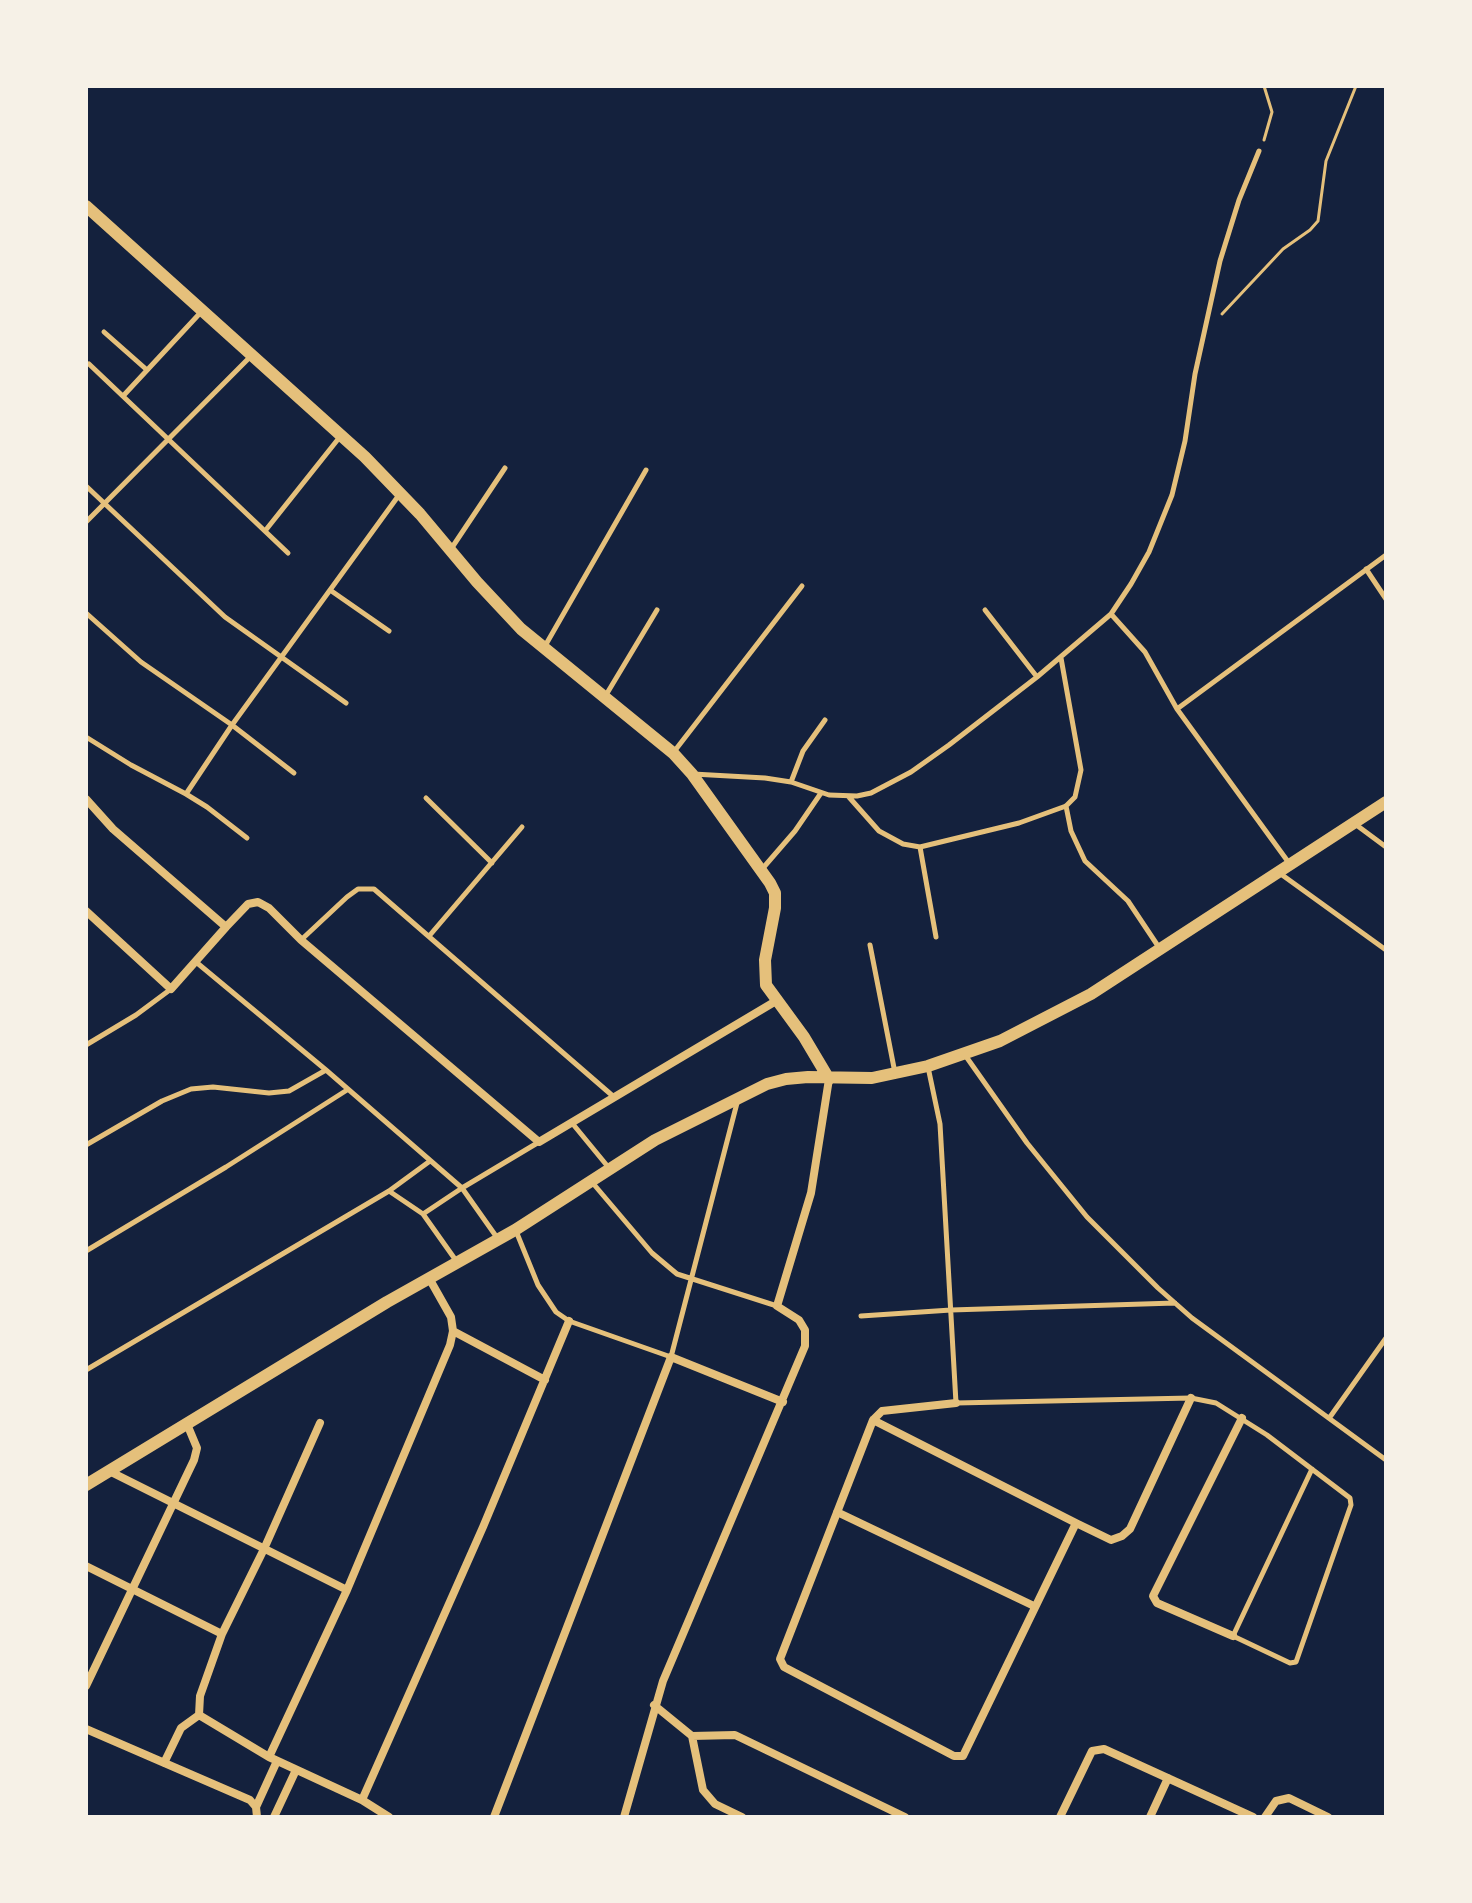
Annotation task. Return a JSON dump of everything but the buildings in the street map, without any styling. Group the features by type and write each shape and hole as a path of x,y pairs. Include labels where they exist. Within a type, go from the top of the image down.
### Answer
{"street":[{"path":"86,206 341,435 400,493 500,607 544,648 673,753 762,869 775,893 764,974 766,985 804,1037 829,1079 811,1193 777,1306 799,1320 805,1330 805,1346 654,1705 624,1817"},
{"path":"86,799 113,829 226,927"},
{"path":"86,1485 429,1278 515,1230 655,1140 738,1097 786,1079 872,1078 928,1066 1000,1041 1091,994 1386,802"},
{"path":"86,911 171,989 248,904 258,902 269,908 301,940 539,1142 776,1001"},
{"path":"257,1817 256,1807 273,1759 446,1358 453,1331 451,1317 429,1278"},
{"path":"362,1800 483,1527 569,1321"},
{"path":"453,1331 545,1380"},
{"path":"494,1817 671,1357 783,1402"},
{"path":"873,1420 1111,1540 1130,1529 1191,1398"},
{"path":"956,1403 882,1411 873,1420 780,1659 784,1667 954,1756 963,1756 1076,1523"},
{"path":"1233,1636 1157,1603 1153,1596 1242,1418"},
{"path":"199,1715 200,1696 222,1634 320,1423"},
{"path":"86,1686 174,1505 197,1448 187,1424"},
{"path":"109,1471 347,1590"},
{"path":"837,1512 1034,1606"},
{"path":"86,1566 222,1634"},
{"path":"654,1705 692,1736 703,1790 715,1804 742,1817"},
{"path":"199,1715 273,1759 362,1800 387,1816"},
{"path":"164,1763 181,1728 199,1715"},
{"path":"86,1729 250,1800 256,1807"},
{"path":"692,1736 735,1735 905,1817"},
{"path":"1060,1817 1092,1751 1104,1749 1253,1817"},
{"path":"274,1817 296,1770"},
{"path":"1150,1817 1168,1778"},
{"path":"1265,1817 1276,1801 1289,1798 1328,1817"}],"lane":[{"path":"692,774 765,778 791,782 821,793 848,796 871,793 911,772 1037,677 1111,614 1149,552 1172,495 1185,441 1203,335 1230,226 1259,151"},
{"path":"124,395 202,310"},
{"path":"104,332 147,370"},
{"path":"86,522 252,355"},
{"path":"89,364 288,553"},
{"path":"265,531 341,435"},
{"path":"450,550 505,468"},
{"path":"544,648 646,470"},
{"path":"86,486 225,617 346,703"},
{"path":"186,794 232,725 400,493"},
{"path":"1177,709 1386,555"},
{"path":"1366,569 1386,599"},
{"path":"673,753 802,586"},
{"path":"330,590 389,631"},
{"path":"604,698 657,610"},
{"path":"985,610 1037,677"},
{"path":"86,613 141,662 232,725 294,773"},
{"path":"1111,614 1145,652 1177,709 1290,863"},
{"path":"848,796 879,831 903,844 920,847 1019,823 1066,806 1075,797 1081,770 1061,658"},
{"path":"791,782 803,751 825,720"},
{"path":"86,737 207,807 247,838"},
{"path":"762,869 795,831 821,793"},
{"path":"426,798 492,863"},
{"path":"1066,806 1071,831 1085,861 1128,901 1160,949"},
{"path":"1354,824 1386,847"},
{"path":"430,935 522,827"},
{"path":"920,847 936,937"},
{"path":"1278,871 1386,950"},
{"path":"301,940 358,889 367,888 383,894 614,1097"},
{"path":"870,945 895,1073"},
{"path":"196,962 462,1188 498,1239"},
{"path":"86,1045 136,1015 171,989"},
{"path":"965,1055 1027,1143 1087,1217 1175,1303 1386,1460"},
{"path":"928,1066 940,1124 956,1403 1191,1398 1216,1403 1242,1418 1312,1469 1350,1498 1351,1505 1296,1662 1290,1663 1233,1636 1312,1469"},
{"path":"86,1145 162,1101 191,1089 213,1087 269,1093 289,1091 326,1070"},
{"path":"86,1251 347,1090"},
{"path":"515,1230 546,1300 556,1312 569,1321 671,1357 738,1097"},
{"path":"571,1122 610,1169"},
{"path":"423,1214 539,1142"},
{"path":"86,1370 389,1191 431,1161"},
{"path":"591,1180 652,1253 677,1274 777,1306"},
{"path":"389,1191 423,1214 457,1262"},
{"path":"861,1316 1175,1303"},
{"path":"1330,1417 1386,1338"}],"path":[{"path":"1259,151 1272,112 1264,86"},
{"path":"1203,335 1283,249 1318,221 1326,161 1356,86"}]}
